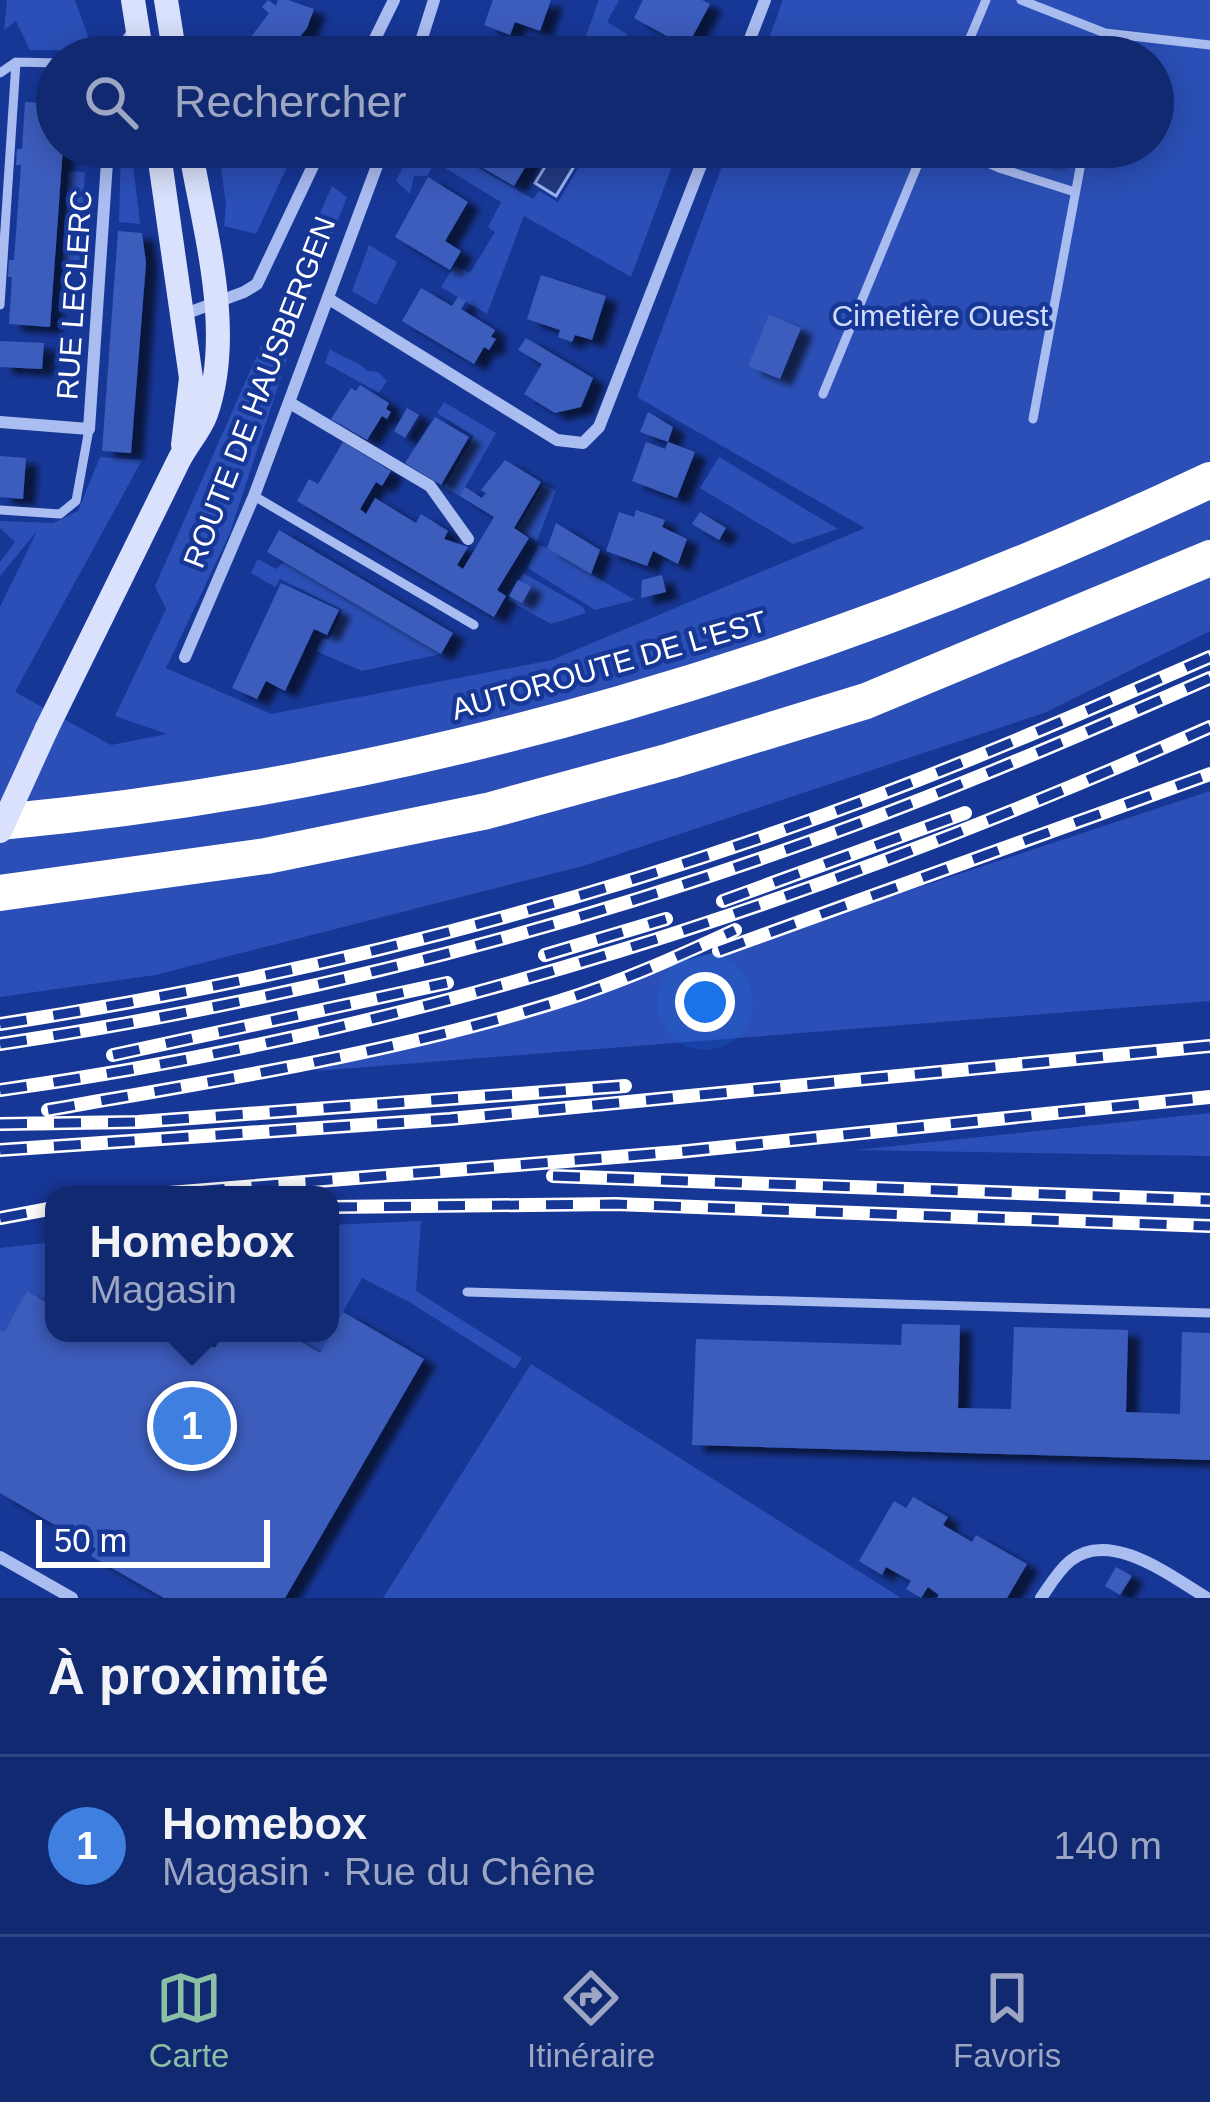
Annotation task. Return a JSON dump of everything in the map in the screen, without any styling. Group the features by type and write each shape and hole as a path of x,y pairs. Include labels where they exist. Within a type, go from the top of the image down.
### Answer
{"highway":[{"name":"AUTOROUTE DE L’EST","path":"0,827 262,786 477,742 661,692 855,631 1076,544 1210,480"},
{"path":"0,892 266,856 487,812 866,701 1210,558"}],"street":[{"path":"133,0 138,36"},
{"path":"166,0 172,36"},
{"path":"376,36 394,0"},
{"path":"423,36 434,0"},
{"path":"751,36 765,0"},
{"path":"131,36 137,28"},
{"name":"RUE LECLERC","path":"0,422 89,429 107,168"},
{"path":"161,168 191,378 180,458"},
{"name":"ROUTE DE HAUSBERGEN","path":"0,827 180,458 204,421 212,394 218,335 193,168"},
{"name":"ROUTE DE HAUSBERGEN","path":"185,314 256,284 312,168"},
{"name":"ROUTE DE HAUSBERGEN","path":"185,657 254,496 376,168"},
{"path":"329,299 556,440 583,443 599,427 700,168"},
{"path":"290,403 430,486 468,539"},
{"path":"1041,1598 1073,1558 1099,1550 1132,1556 1207,1598"},
{"path":"0,1557 72,1598"}],"lane":[{"path":"971,36 986,0"},
{"path":"1021,0 1105,33 1131,36"},
{"path":"1038,6 1049,0"},
{"path":"1174,41 1210,45"},
{"path":"0,73 16,62 36,62"},
{"path":"0,305 16,62"},
{"path":"823,394 916,168"},
{"path":"999,168 1075,192"},
{"path":"1033,419 1080,168"},
{"path":"0,510 60,514 76,501 89,429"},
{"path":"254,496 474,625"},
{"path":"467,1292 1210,1313"}],"green space":[{"path":"7,0 75,0 88,36 36,36 36,50 30,50 16,21 4,30"},
{"path":"599,0 619,0 607,22 626,36 586,36"},
{"name":"Cimetière Ouest","path":"783,0 1210,0 1210,631 1044,713 583,866 155,975 0,997 0,607 37,531 0,576 0,562 15,542 0,528 0,521 53,523 78,511 100,457 142,460 15,692 111,745 167,734 115,716 166,609 155,586 332,186 347,197 305,303 230,533 166,668 271,714 552,660 865,528 637,397 721,168 1174,168 1174,36 770,36"},
{"path":"120,168 133,168 140,224 119,222"},
{"path":"221,168 287,168 256,234 224,226"},
{"path":"402,168 432,168 427,176 414,176 410,194 396,181"},
{"path":"445,168 479,168 533,199 539,191 558,202 578,168 671,168 631,277 524,216 487,314 441,287 455,265 470,273 495,232 488,227 501,202"},
{"path":"68,171 85,172 79,267 62,266"},
{"path":"369,245 397,262 376,305 352,291"},
{"path":"330,349 378,372 387,381 379,393 325,363"},
{"path":"444,402 496,433 460,496 444,487 474,436 437,413"},
{"path":"719,457 838,529 793,544 700,488"},
{"path":"543,484 556,491 537,541 517,529"},
{"path":"538,545 635,600 595,610 528,568"},
{"path":"258,559 276,569 284,562 441,654 362,671 316,651 322,639 329,639 343,610 280,579 275,587 251,573"},
{"path":"523,573 586,613 551,624 508,600"},
{"path":"1210,791 1210,1001 315,1071 789,930"},
{"path":"1210,1113 1210,1156 856,1150"},
{"path":"421,1221 416,1291 522,1358 515,1369 362,1278 339,1319 339,1225"},
{"path":"45,1243 45,1302 27,1292 4,1332 0,1329 0,1248"},
{"path":"301,1342 326,1342 320,1353"},
{"path":"531,1364 901,1598 383,1598"}],"shaded area":[{"path":"544,168 573,168 556,196 535,183"}],"building":[{"path":"268,0 276,6 278,0 288,0 314,9 301,36 252,36 269,13 262,7"},
{"path":"493,0 551,0 540,31 515,22 510,35 484,25"},
{"path":"643,0 710,4 693,36 667,36 634,18"},
{"path":"25,102 36,103 36,168 61,168 50,327 9,324 9,260 14,260 21,165 16,165 17,149 22,149"},
{"path":"483,168 525,168 514,186"},
{"path":"428,177 468,202 445,241 461,251 450,270 395,237"},
{"path":"118,231 142,233 146,263 131,453 102,451"},
{"path":"541,275 606,296 592,340 575,335 572,342 558,337 560,330 527,319"},
{"path":"421,288 452,306 458,297 466,301 461,309 495,330 491,337 496,339 489,350 484,347 474,364 402,321"},
{"path":"769,315 801,328 780,379 748,366"},
{"path":"526,338 593,378 581,407 555,413 524,394 542,364 518,350"},
{"path":"0,341 44,343 42,369 0,367"},
{"path":"360,385 389,403 386,409 391,412 387,419 382,416 367,440 331,419 351,388 356,391"},
{"path":"407,408 419,415 405,438 394,431"},
{"path":"648,412 673,427 668,442 640,432"},
{"path":"435,417 469,437 441,485 405,463"},
{"path":"343,442 391,471 382,486 376,482 360,509 366,514 375,498 416,523 421,514 448,531 444,539 468,547 457,565 463,569 494,517 460,496 465,487 482,498 486,493 481,490 505,460 541,482 514,528 529,538 497,590 506,596 494,617 297,501 309,479 318,484"},
{"path":"646,442 665,449 668,442 695,452 677,498 632,481"},
{"path":"0,456 26,458 23,499 0,497"},
{"path":"636,510 665,520 662,527 687,539 678,564 653,551 647,566 606,551 619,512 634,517"},
{"path":"700,512 726,528 719,540 692,524"},
{"path":"556,523 600,550 591,574 547,548"},
{"path":"279,530 453,633 441,654 267,552"},
{"path":"662,575 666,592 641,598 642,580"},
{"path":"518,580 531,587 522,603 509,596"},
{"path":"281,583 339,610 327,635 314,629 285,691 266,681 257,699 232,688"},
{"path":"27,1291 45,1302 45,1342 204,1342 215,1348 219,1342 301,1342 320,1353 326,1342 339,1342 343,1312 424,1359 285,1598 164,1598 91,1556 96,1549 0,1493 0,1329 4,1332"},
{"path":"902,1324 960,1325 958,1408 1011,1409 1014,1327 1128,1330 1126,1412 1180,1414 1182,1332 1210,1333 1210,1460 692,1445 696,1339 901,1345"},
{"path":"913,1497 948,1517 943,1525 972,1542 976,1535 1027,1564 1007,1598 937,1598 928,1587 921,1598 906,1589 911,1581 886,1567 882,1575 859,1561 894,1501 906,1508"},
{"path":"1116,1567 1132,1576 1120,1595 1105,1586"}],"railway":[{"path":"0,1024 313,965 620,883 871,798 1210,657"},
{"path":"0,1044 316,985 627,902 878,816 1210,678"},
{"path":"0,1090 157,1065 312,1033 618,951 917,848 1210,727"},
{"path":"719,951 1210,774"},
{"path":"723,901 965,813"},
{"path":"545,955 666,919"},
{"path":"48,1110 431,1037 603,987 735,930"},
{"path":"113,1055 447,983"},
{"path":"0,1150 450,1119 1210,1046"},
{"path":"0,1124 138,1122 625,1086"},
{"path":"256,1186 678,1152 1210,1097"},
{"path":"553,1176 1210,1200"},
{"path":"339,1207 615,1204 1210,1226"},
{"path":"0,1218 45,1210"}],"place":[{"name":"Homebox","path":"192,1426"}]}
